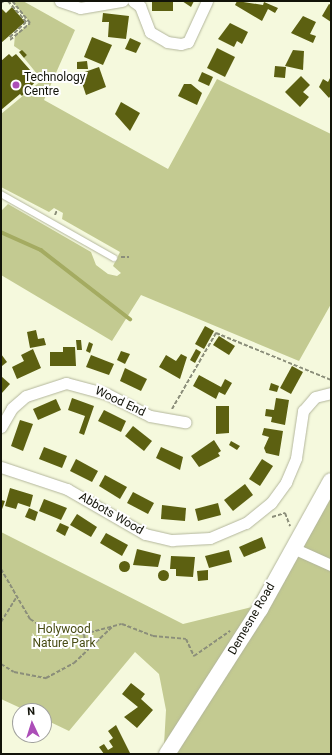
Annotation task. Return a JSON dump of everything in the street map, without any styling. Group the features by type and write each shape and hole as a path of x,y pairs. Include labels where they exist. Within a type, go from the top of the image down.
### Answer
{"street":[{"path":"60,1 80,8 122,1"},
{"path":"133,1 140,6 150,32 166,42 181,44 188,42 208,1"},
{"name":"Wood End","path":"1,427 12,408 26,396 66,383 107,394 150,416 185,422"},
{"name":"Abbots Wood","path":"1,467 67,489 135,530 165,539 191,540 216,536 261,512 279,493 292,470 306,405 315,397 331,393"},
{"name":"Demesne Road","path":"167,754 247,630 331,481"},
{"path":"296,541 331,565"}],"lane":[{"path":"1,194 114,258"}],"path":[{"path":"8,1 26,22 10,39 30,23 12,1"},
{"path":"166,418 216,333 331,380"},
{"path":"261,512 270,518 285,513 296,541"},
{"path":"1,569 16,598 38,626 52,633 84,634 122,624 154,636 186,639 194,656 241,625 247,630"},
{"path":"1,622 16,598"},
{"path":"1,664 14,672 46,678 62,672 113,626"},
{"path":"84,634 86,651"}],"green space":[{"path":"12,1 23,1 75,30 44,100 168,169 217,79 331,134 331,304 299,361 141,295 112,341 1,275 1,211 8,204 91,252 96,265 108,274 117,276 121,273 113,266 120,252 62,219 63,213 54,208 49,212 1,187 1,114 42,80 24,58 27,55 14,46 15,35 30,23"},
{"path":"331,481 331,754 167,754"},
{"name":"Holywood Nature Park","path":"1,532 183,624 252,607 164,745 166,710 159,674 135,652 69,731 52,723 52,703 12,704 1,699"}],"building":[{"path":"147,1 173,1 173,11 152,11 152,2"},
{"path":"182,1 194,1 191,7"},
{"path":"237,1 263,5 264,2 278,8 275,13 268,9 262,21 235,5"},
{"path":"329,4 331,5 331,22 322,16"},
{"path":"12,7 25,22 1,43 1,8 6,13"},
{"path":"103,13 129,16 126,39 108,37 109,22 102,22"},
{"path":"303,16 316,22 310,34 316,36 313,43 291,33"},
{"path":"230,23 248,32 242,44 237,41 234,47 218,39"},
{"path":"92,37 112,45 103,65 84,57"},
{"path":"130,38 141,43 136,53 125,49"},
{"path":"217,48 235,57 225,77 207,68"},
{"path":"22,50 27,55 24,58 19,52"},
{"path":"293,50 304,51 303,70 285,66"},
{"name":"Technology Centre","path":"9,54 12,57 16,54 38,79 22,96 20,94 1,110 1,61"},
{"path":"87,61 88,69 77,69 77,62"},
{"path":"275,66 286,67 285,78 274,77"},
{"path":"99,67 106,87 86,95 79,74"},
{"path":"202,72 213,77 209,86 198,81"},
{"path":"301,76 310,85 303,92 309,97 300,107 285,92"},
{"path":"331,76 331,95 329,98 319,87 323,79 328,82"},
{"path":"184,84 191,84 202,93 197,105 178,96"},
{"path":"121,102 140,113 130,131 115,114"},
{"path":"205,326 214,331 204,349 195,344"},
{"path":"36,330 38,339 44,338 46,345 30,348 27,332"},
{"path":"219,336 235,346 229,355 213,345"},
{"path":"76,340 81,340 82,350 77,350"},
{"path":"89,342 93,344 90,353 86,351"},
{"path":"63,347 75,347 76,366 50,366 50,352 63,352"},
{"path":"33,349 41,368 17,379 12,367 24,361 21,355"},
{"path":"196,349 201,352 195,363 190,360"},
{"path":"121,351 130,354 125,364 117,360"},
{"path":"1,354 7,362 2,366 1,364"},
{"path":"181,354 187,357 180,379 159,367 166,355 176,361"},
{"path":"91,355 114,364 109,375 86,367"},
{"path":"292,366 303,372 291,394 280,388"},
{"path":"125,368 147,379 141,391 120,381"},
{"path":"199,375 221,387 225,379 232,383 225,395 219,392 216,399 193,386"},
{"path":"1,376 10,384 1,394"},
{"path":"271,383 279,386 277,392 269,390"},
{"path":"72,398 94,406 84,435 79,433 85,416 68,410"},
{"path":"276,398 289,400 285,425 271,422 272,417 265,416 266,409 274,410"},
{"path":"56,399 61,410 38,420 33,409"},
{"path":"216,406 229,406 229,433 216,434"},
{"path":"104,410 126,421 121,432 98,421"},
{"path":"20,420 33,424 23,451 11,446"},
{"path":"133,426 152,441 144,451 125,436"},
{"path":"264,428 283,431 279,456 266,453 264,448 269,437 262,435"},
{"path":"214,440 221,451 218,453 220,456 199,467 191,456"},
{"path":"231,441 240,446 237,450 229,445"},
{"path":"44,447 67,456 62,468 39,459"},
{"path":"161,447 183,457 180,470 156,458"},
{"path":"76,459 98,471 92,482 70,471"},
{"path":"262,459 273,466 260,486 249,479"},
{"path":"105,475 127,487 120,499 99,486"},
{"path":"245,484 253,495 233,511 224,500"},
{"path":"10,488 33,495 30,507 18,503 16,509 5,506"},
{"path":"133,492 154,503 148,514 127,503"},
{"path":"44,499 67,508 61,520 39,511"},
{"path":"1,500 5,501 1,512"},
{"path":"218,503 221,515 198,521 195,509"},
{"path":"162,505 186,508 185,521 161,519"},
{"path":"29,508 38,512 35,521 25,517"},
{"path":"77,514 97,527 91,537 70,525"},
{"path":"60,523 69,527 65,536 56,531"},
{"path":"106,533 128,545 122,556 100,543"},
{"path":"262,537 266,548 244,557 239,547"},
{"path":"137,549 161,555 158,567 133,565"},
{"path":"229,550 232,562 209,568 205,556"},
{"path":"171,556 195,557 193,577 176,576 176,569 170,569"},
{"path":"124,560 128,562 130,566 128,570 124,572 120,570 118,566 120,562"},
{"path":"163,569 167,571 169,575 167,579 163,581 159,579 157,575 159,571"},
{"path":"208,570 208,580 198,581 197,571"},
{"path":"131,683 145,694 141,699 153,710 137,728 124,717 138,707 122,694"},
{"path":"116,725 130,753 104,754 99,747 104,744 108,750 113,747 109,741 113,738 108,731"}],"waterway":[{"path":"1,232 41,250 130,319"}],"place":[{"name":"Technology Centre","path":"16,85"}]}
